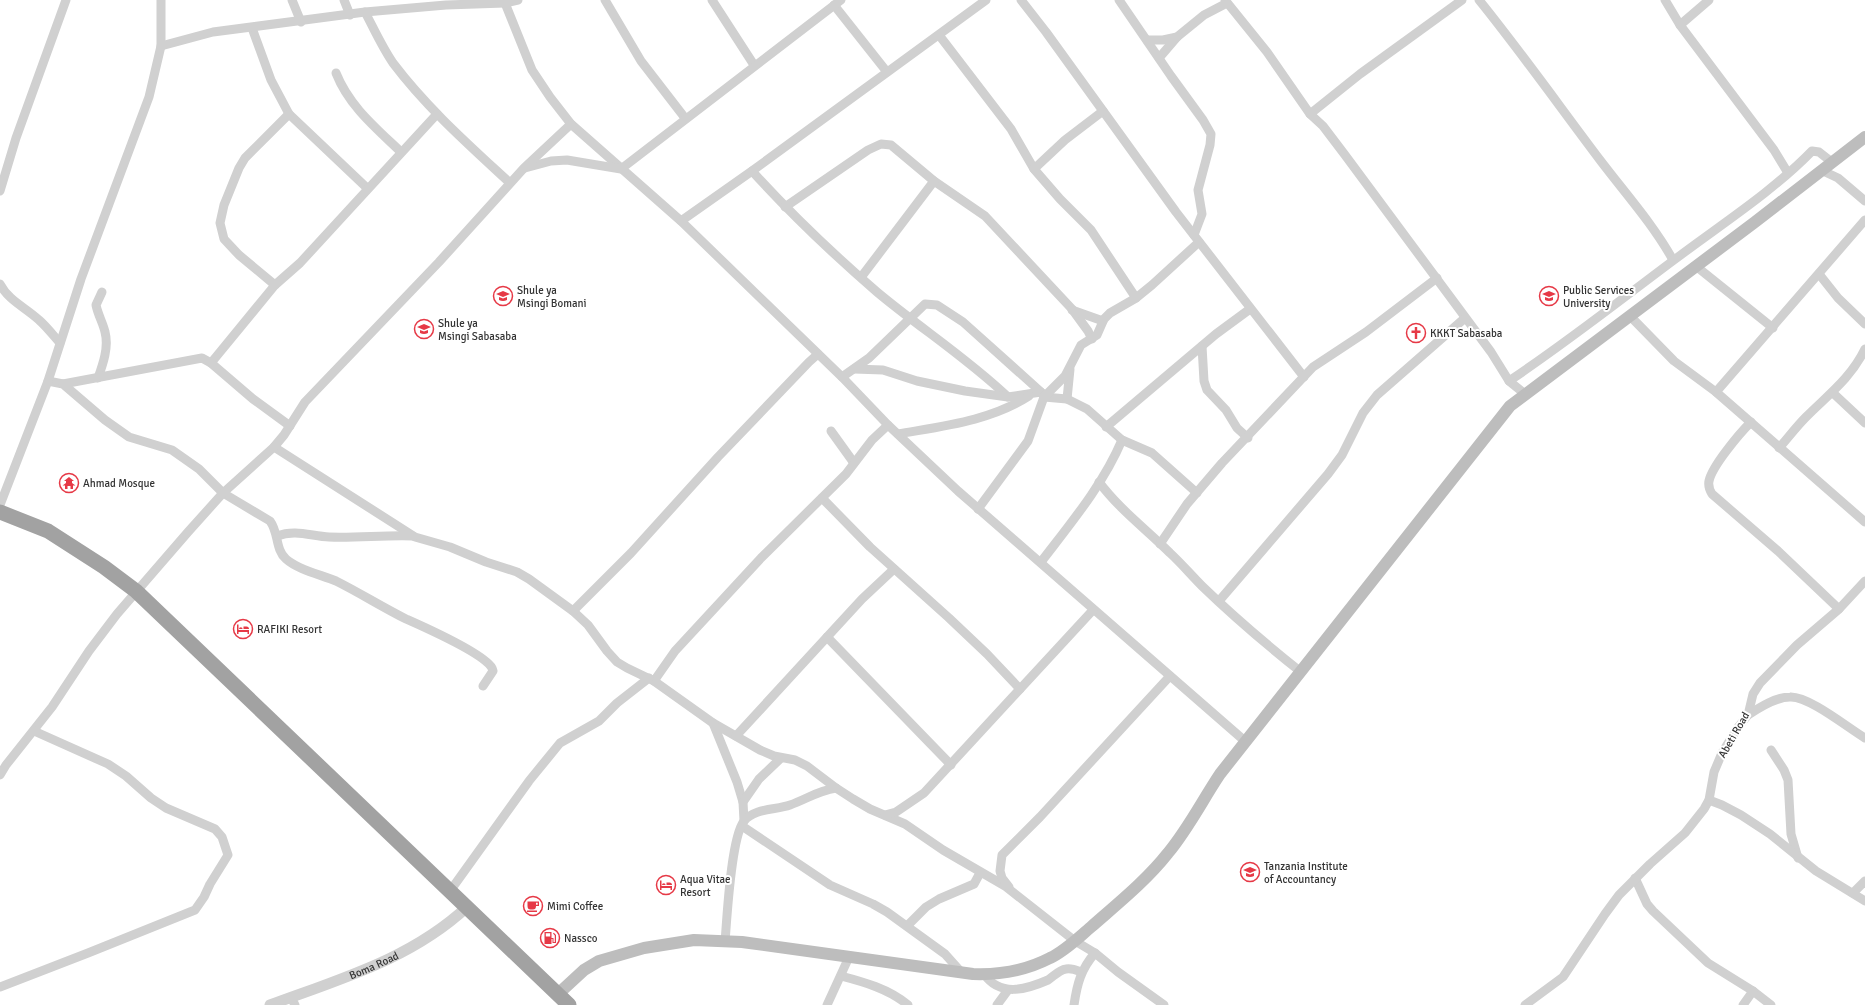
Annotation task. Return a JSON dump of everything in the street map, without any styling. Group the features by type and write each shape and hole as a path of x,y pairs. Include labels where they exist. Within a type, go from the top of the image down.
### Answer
{"highway":[{"path":"0,512 48,531 94,559 136,591 569,1005"}],"main road":[{"path":"558,994 584,970 599,961 644,948 694,940 742,942 962,973 1000,973 1031,966 1051,958 1075,941 1133,889 1168,854 1192,820 1220,774 1502,414 1525,394 1697,267 1865,137"}],"street":[{"path":"0,191 16,138 66,0"},
{"path":"0,505 48,381 81,279 139,126 156,71 161,46 161,0"},
{"path":"292,0 301,22"},
{"path":"344,0 350,15"},
{"path":"398,0 401,9"},
{"path":"161,46 213,32 301,22 365,12 446,5 505,3 518,0"},
{"path":"605,0 641,61 685,118"},
{"path":"680,221 752,171 986,0"},
{"path":"1021,0 1250,309 1304,377"},
{"path":"898,434 962,422 999,413 1039,394 1065,376 1081,345 1092,339 1100,330 1103,321 1110,313 1136,298 1152,286 1197,238 1202,214 1198,190 1210,145 1211,134 1203,120 1119,0"},
{"path":"1310,114 1360,74 1462,0"},
{"path":"1479,0 1508,36 1614,179 1661,238 1673,260"},
{"path":"1665,0 1680,25 1774,150 1788,173"},
{"path":"1680,25 1709,0"},
{"path":"715,2 754,65"},
{"path":"524,168 551,161 567,160 621,169 685,118 838,2 887,72"},
{"path":"1159,58 1177,37 1204,15 1226,2 1267,52 1310,114 1323,126 1437,278 1491,352 1509,381 1525,394"},
{"path":"505,3 532,70 550,97 571,124 680,221 842,377 888,425 978,509 1041,562 1093,610 1246,742"},
{"path":"365,12 392,61 437,114 510,183"},
{"path":"252,28 271,80 289,114 367,188"},
{"path":"939,35 1011,129 1034,169 1090,230 1136,298"},
{"path":"1147,40 1163,40 1177,37"},
{"path":"336,73 345,93 352,103 401,152"},
{"path":"1034,169 1065,140 1103,111"},
{"path":"275,285 238,255 224,239 220,223 224,205 239,168 245,158 289,114"},
{"path":"211,363 275,285 300,263 367,188 437,114"},
{"path":"0,775 13,755 52,707 89,651 116,614 136,591 224,493 274,447 290,426 305,402 439,262 524,168 571,124"},
{"path":"784,207 868,150 881,144 891,145 934,181 973,207 994,224 1072,309 1092,339"},
{"path":"1509,381 1539,361 1673,260 1788,173 1815,150 1838,178 1865,201"},
{"path":"752,171 784,207 877,291 910,318 951,348 1008,398"},
{"path":"862,276 934,181"},
{"path":"1716,392 1865,220"},
{"path":"1697,267 1773,328"},
{"path":"1819,274 1838,298 1865,324"},
{"path":"1160,544 1172,524 1222,463 1248,438 1313,367 1366,332 1437,278"},
{"path":"0,284 5,293 13,301 39,320 60,343"},
{"path":"98,378 105,354 106,342 105,332 96,305 102,292"},
{"path":"842,377 881,347 925,304 937,305 962,322 1039,394"},
{"path":"1072,309 1103,321"},
{"path":"1106,427 1202,346 1250,309"},
{"path":"1630,316 1674,361 1716,392 1779,448 1818,479 1865,522"},
{"path":"1218,601 1328,474 1342,455 1364,413 1378,395 1465,318"},
{"path":"1202,346 1204,381 1207,390 1226,410 1237,428 1248,438"},
{"path":"1779,448 1806,418 1833,393 1853,370 1865,349"},
{"path":"573,611 630,553 718,457 818,354"},
{"path":"48,381 63,384 194,358 202,358 211,363 254,400 290,426"},
{"path":"1067,399 1070,368"},
{"path":"854,369 883,370 917,381 1008,398 1039,394 1067,399 1094,414 1106,427 1122,440 1147,450 1197,494"},
{"path":"63,384 118,430 129,437 172,450 192,464 224,493 270,521 274,527 280,551 287,560 295,565 337,582 480,656 492,668 493,671 483,686"},
{"path":"1833,393 1865,423"},
{"path":"978,509 1028,441 1039,394"},
{"path":"1751,422 1728,447 1709,480 1708,487 1712,494 1778,551 1839,609"},
{"path":"450,892 529,781 560,743 599,721 617,703 651,679 756,564 822,498 854,463 872,440 888,425"},
{"path":"831,431 854,463"},
{"path":"1041,562 1068,528 1099,482 1122,440"},
{"path":"274,447 415,537"},
{"path":"1099,482 1111,497 1218,601 1301,672"},
{"path":"822,498 870,547 982,649 1020,689"},
{"path":"277,536 292,532 329,537 391,535 415,537 450,547 479,560 517,572 573,611 617,662 651,679 713,723 768,754 781,758 786,757 807,766 836,788 870,809 905,824 980,873 1005,886 1019,899 1075,941 1095,953 1118,972 1164,1005"},
{"path":"736,736 862,599 894,569"},
{"name":"Abeti Road","path":"1525,1005 1536,1002 1569,970 1605,914 1635,878 1685,833 1704,809 1709,800 1714,772 1722,753 1739,726 1748,715 1753,694 1760,683 1797,645 1839,609 1865,581"},
{"path":"885,815 896,812 924,793 1093,610"},
{"path":"827,637 951,765"},
{"path":"1019,899 1001,874 1000,866 1002,855 1040,817 1170,676"},
{"path":"1748,715 1775,701 1788,697 1795,697 1807,701 1865,738"},
{"path":"713,723 737,782 743,802 743,823 732,862 725,942"},
{"path":"0,987 194,910 204,897 210,884 228,855 222,836 215,829 161,805 147,795 126,776 108,764 34,731"},
{"path":"1771,750 1784,770 1788,780 1791,834 1798,858"},
{"path":"743,802 759,779 781,758"},
{"path":"743,823 752,814 790,805 818,792 836,788"},
{"path":"1709,800 1741,815 1770,834 1816,871 1859,891 1865,901"},
{"path":"743,823 830,885 873,904 908,926 945,954 962,973"},
{"path":"908,926 926,907 938,899 974,884 980,873"},
{"path":"1635,878 1647,904 1698,954 1708,963 1753,991 1771,1005"},
{"path":"1859,891 1865,881"},
{"name":"Boma Road","path":"270,1005 293,1001 390,959 425,941 448,924 467,907"},
{"path":"1074,1005 1076,988 1081,972 1095,953"},
{"path":"827,1005 849,957"},
{"path":"984,974 991,984 1008,990 1025,988 1048,979 1067,969 1081,972"},
{"path":"841,976 877,987 908,1005"},
{"path":"997,1005 1008,990"},
{"path":"1743,1005 1753,991"}],"place":[{"name":"Shule ya Msingi Bomani","path":"503,296"},
{"name":"Public Services University","path":"1549,296"},
{"name":"Shule ya Msingi Sabasaba","path":"424,329"},
{"name":"KKKT Sabasaba","path":"1416,333"},
{"name":"Ahmad Mosque","path":"69,483"},
{"name":"RAFIKI Resort","path":"243,629"},
{"name":"Tanzania Institute of Accountancy","path":"1250,872"},
{"name":"Aqua Vitae Resort","path":"666,885"},
{"name":"Mimi Coffee","path":"533,906"},
{"name":"Nassco","path":"550,938"}]}
